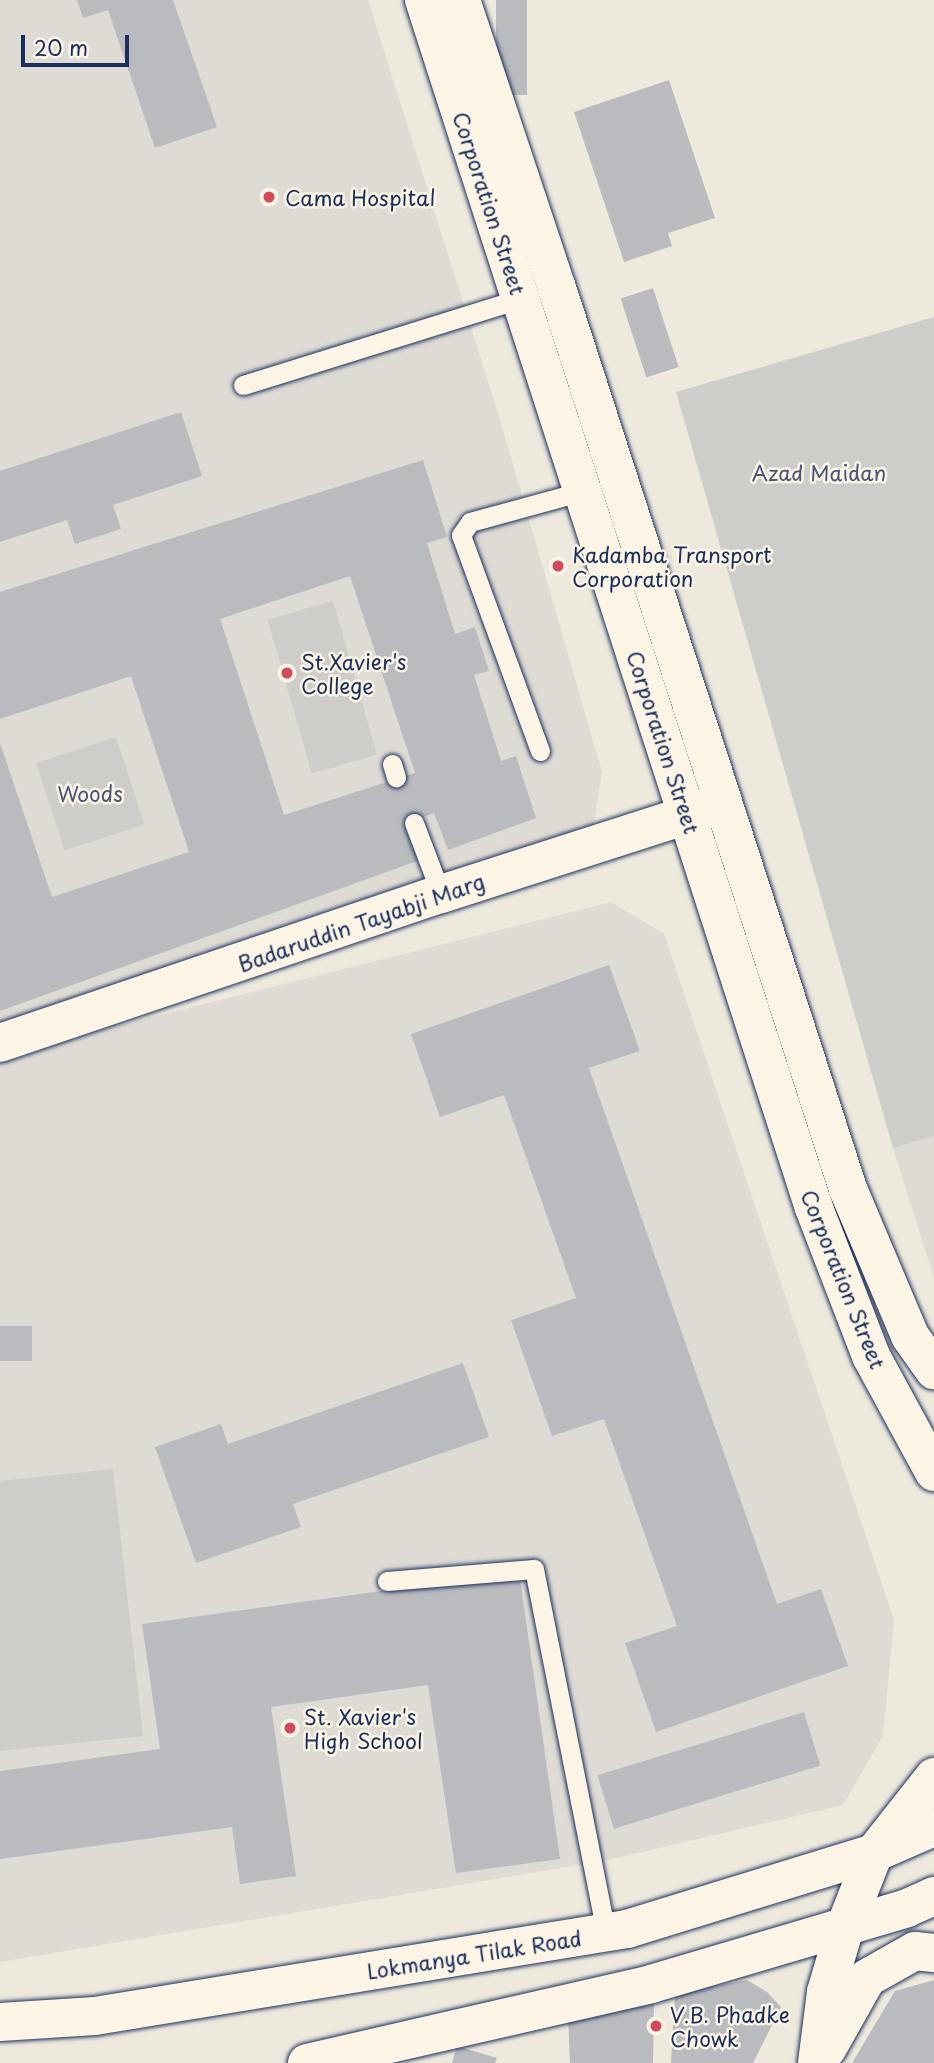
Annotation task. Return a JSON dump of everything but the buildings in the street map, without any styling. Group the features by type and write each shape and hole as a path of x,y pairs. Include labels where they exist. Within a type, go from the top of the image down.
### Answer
{"main road":[{"name":"Corporation Street","path":"425,0 583,491 848,1189 910,1336 934,1370"},
{"name":"Corporation Street","path":"461,0 557,288 705,810 814,1208 871,1356 934,1472"},
{"name":"Badaruddin Tayabji Marg","path":"0,1043 441,894 705,810"},
{"path":"818,2063 826,1992 845,1927 874,1853 934,1777"},
{"name":"Lokmanya Tilak Road","path":"0,2022 95,2016 627,1929 874,1853 934,1828"},
{"path":"307,2063 651,1984 845,1927 934,1896"},
{"path":"818,2063 867,1978 915,1951 934,1953"}],"lane":[{"path":"243,385 557,288"},
{"path":"540,751 461,535 470,522 583,491"},
{"path":"414,823 441,894"},
{"path":"387,1581 534,1569 606,1932"}],"shaded area":[{"path":"0,0 368,0 501,423 602,772 592,836 0,1036"},
{"path":"611,902 664,934 894,1620 883,1736 843,1805 608,1860 0,1962 0,1055"},
{"path":"934,1136 934,1278 893,1148"}],"green space":[{"name":"Azad Maidan","path":"934,317 934,1136 893,1148 676,392"},
{"path":"333,601 377,755 312,774 268,620"},
{"name":"Woods","path":"116,737 144,824 65,850 36,763"},
{"path":"113,1469 143,1736 0,1751 0,1481"}],"place":[{"name":"Cama Hospital","path":"269,197"},
{"name":"Kadamba Transport Corporation","path":"558,566"},
{"name":"St.Xavier's College","path":"287,673"},
{"name":"St. Xavier's High School","path":"290,1728"},
{"name":"V.B. Phadke Chowk","path":"656,2026"}]}
